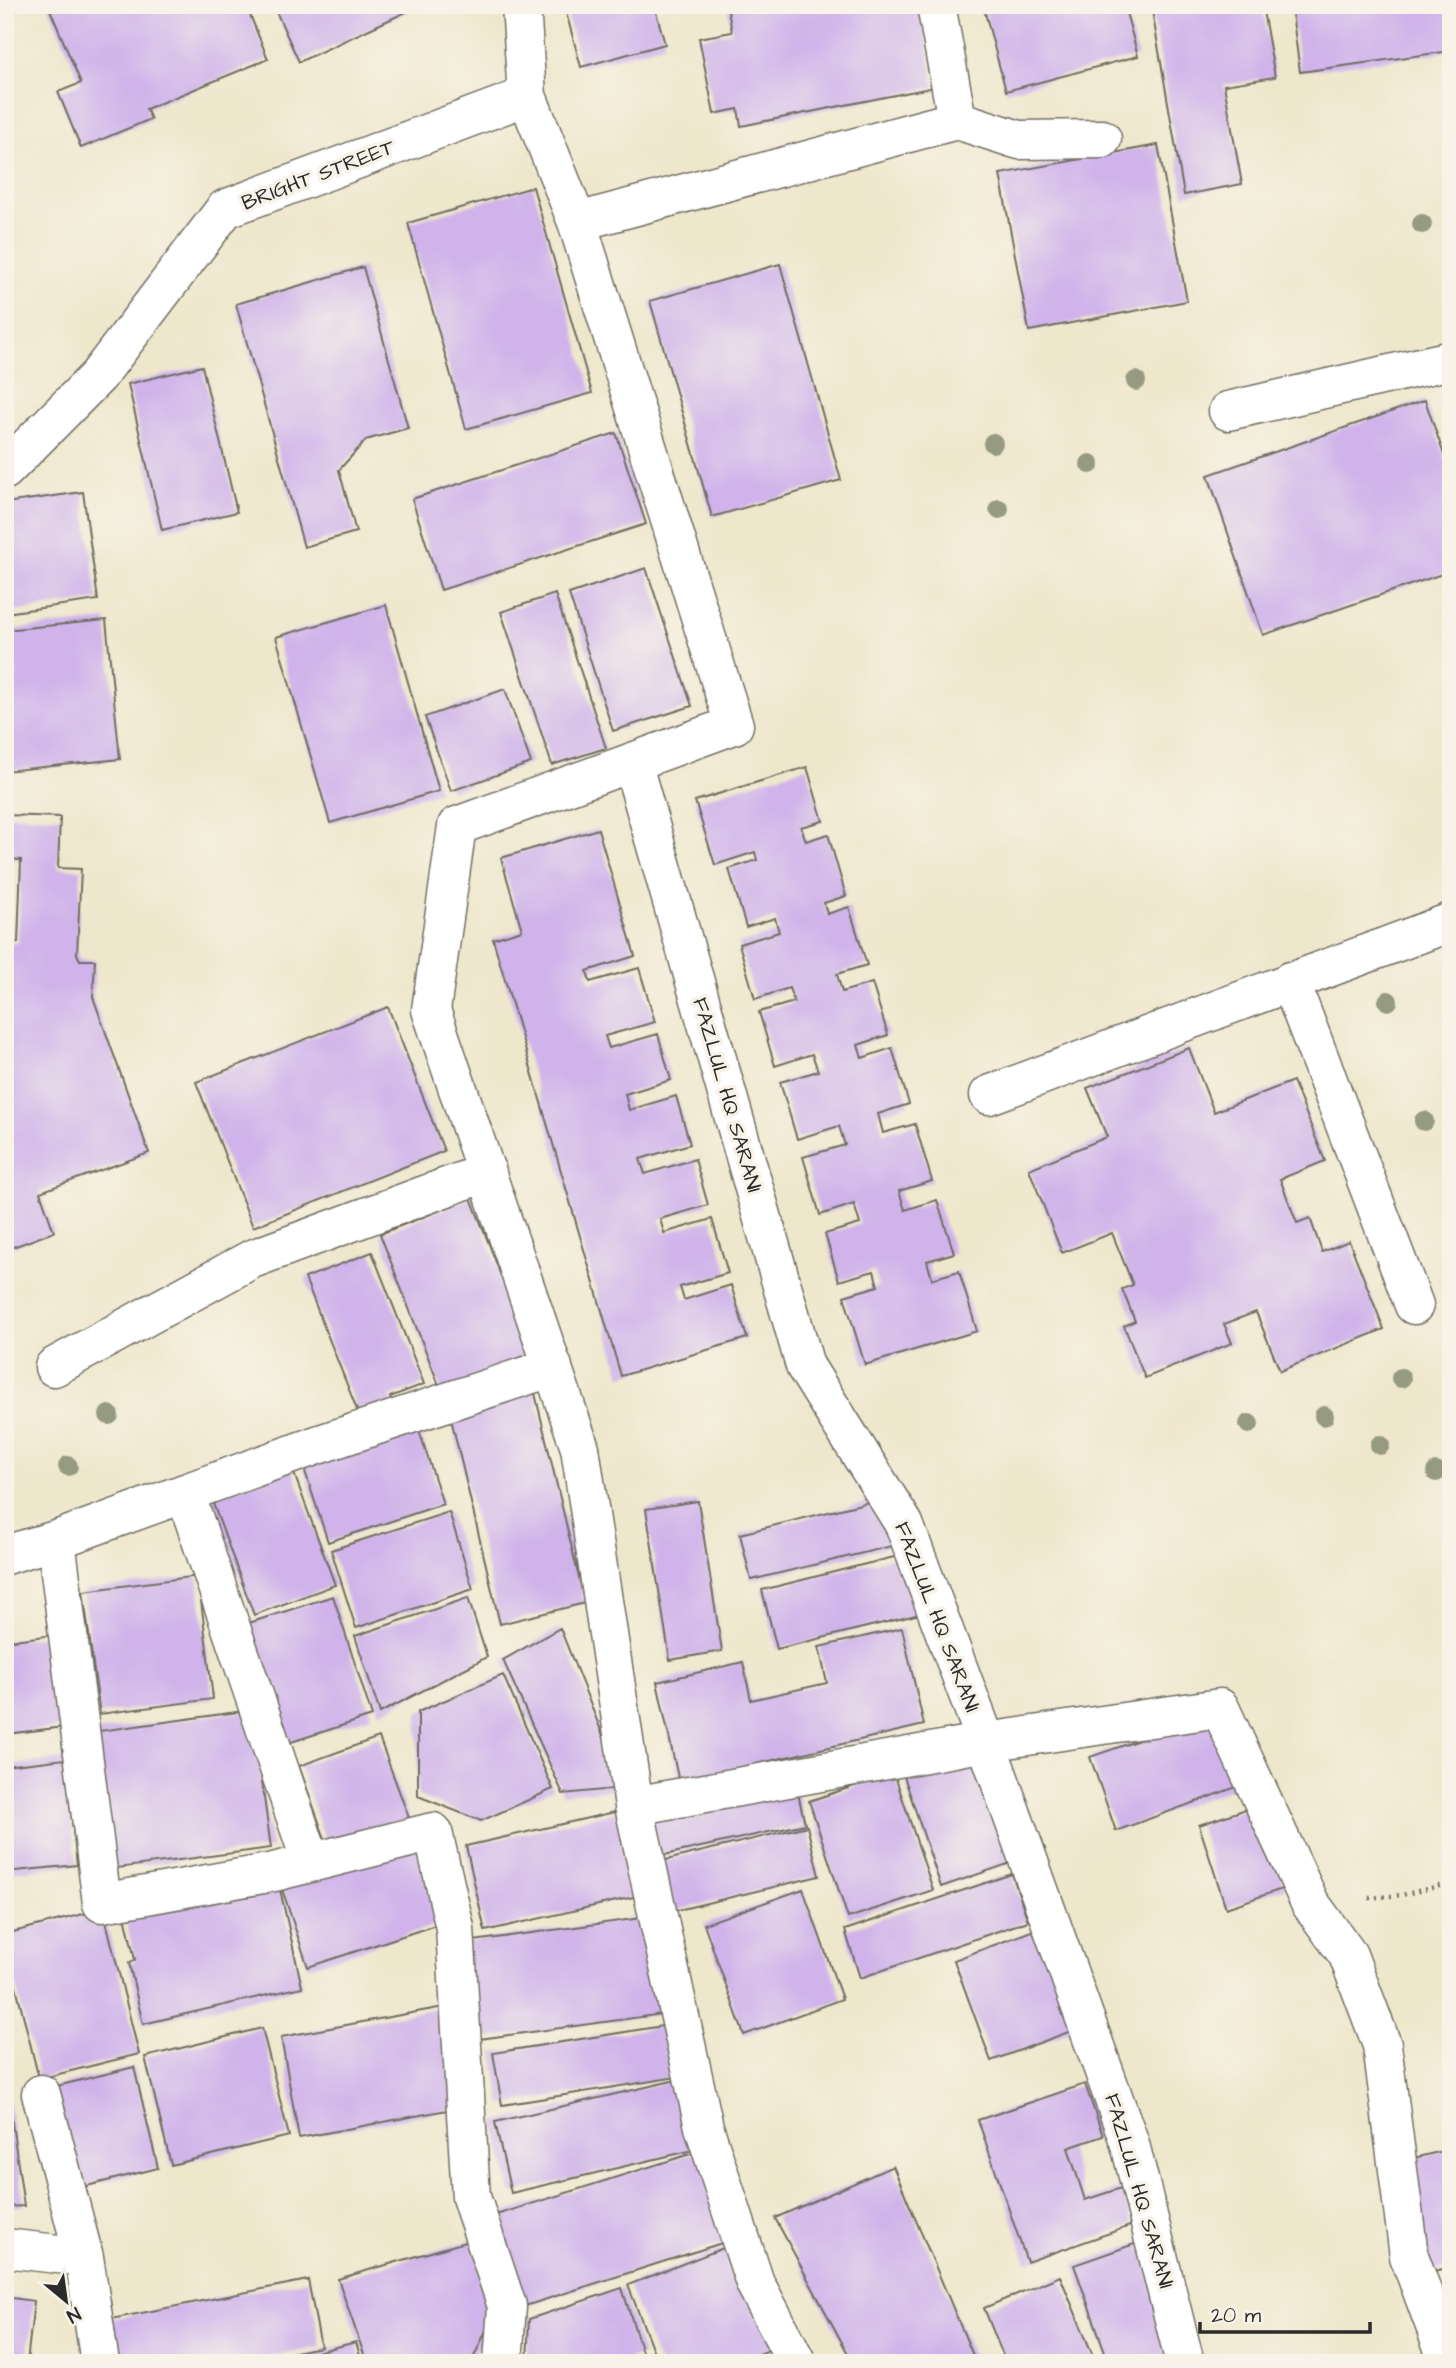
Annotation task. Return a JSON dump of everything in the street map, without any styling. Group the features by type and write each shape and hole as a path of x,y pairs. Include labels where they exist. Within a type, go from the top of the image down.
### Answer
{"street":[{"path":"521,5 527,96 577,222 734,724 457,825 431,1010 580,1448 634,1806 704,2127 755,2283 797,2363"},
{"path":"936,5 957,120"},
{"name":"BRIGHT STREET","path":"5,470 98,376 225,209 527,96"},
{"path":"577,222 957,120 1019,140 1102,139"},
{"path":"1228,411 1451,360"},
{"name":"FAZLUL HQ SARANI","path":"632,762 805,1366 904,1524 986,1742 1130,2144 1185,2363"},
{"path":"989,1095 1451,922"},
{"path":"1290,981 1414,1305"},
{"path":"54,1367 252,1259 486,1172"},
{"path":"5,1555 56,1540 317,1445 553,1367"},
{"path":"185,1493 311,1862"},
{"path":"56,1540 102,1903 274,1872 433,1832 456,1928 471,2197 508,2306 503,2363"},
{"path":"634,1806 986,1742 1220,1708 1310,1903 1348,1955 1382,2045 1409,2256 1442,2359"},
{"path":"41,2094 84,2257 100,2363"},
{"path":"5,2248 84,2257"}],"path":[{"path":"1310,1903 1402,1895 1451,1883"}],"building":[{"path":"48,5 246,5 268,59 146,109 151,119 81,148 58,92 81,83"},
{"path":"273,5 421,5 299,62"},
{"path":"564,5 654,5 665,44 581,67"},
{"path":"727,5 920,5 935,87 741,126 738,109 714,114 699,38 732,32"},
{"path":"983,5 1124,5 1138,56 1006,91"},
{"path":"1151,5 1262,5 1275,77 1224,85 1242,184 1184,195"},
{"path":"1291,5 1451,5 1451,51 1300,72"},
{"path":"5,121 15,145 5,149"},
{"path":"1158,145 1187,301 1029,331 1000,174"},
{"path":"533,187 592,393 466,429 408,223"},
{"path":"780,264 841,480 712,517 650,301"},
{"path":"363,267 408,428 366,440 339,470 356,532 304,547 236,304"},
{"path":"202,366 237,512 162,530 128,384"},
{"path":"1425,400 1451,475 1451,571 1263,635 1208,475"},
{"path":"616,433 646,524 441,590 412,499"},
{"path":"83,492 98,600 5,613 5,503"},
{"path":"646,568 692,706 613,731 569,594"},
{"path":"555,594 606,748 552,765 501,612"},
{"path":"386,605 439,791 330,823 276,637"},
{"path":"106,620 120,759 5,771 5,630"},
{"path":"505,689 531,763 451,791 425,717"},
{"path":"807,767 823,821 801,827 806,841 828,834 846,896 824,903 827,914 849,907 867,965 837,974 842,992 872,983 888,1035 858,1045 862,1058 892,1048 909,1104 878,1114 883,1133 915,1124 932,1181 899,1191 905,1210 937,1200 954,1253 927,1261 932,1279 959,1271 977,1331 865,1365 844,1296 878,1286 874,1271 839,1281 825,1234 860,1224 854,1204 820,1215 803,1157 845,1145 839,1126 797,1139 780,1082 818,1071 812,1054 775,1066 759,1012 794,1002 789,988 755,999 739,944 779,932 775,918 746,927 729,869 757,860 755,852 715,865 695,801"},
{"path":"5,815 60,817 58,868 81,869 77,954 80,960 95,960 93,997 149,1153 40,1192 54,1232 5,1250 5,942 18,943 21,860 5,859"},
{"path":"598,829 635,956 587,971 590,982 639,968 655,1022 605,1036 609,1048 658,1034 671,1080 625,1094 629,1110 676,1096 690,1144 640,1159 645,1174 695,1159 708,1205 660,1219 664,1233 712,1219 728,1273 680,1287 684,1300 731,1285 747,1338 621,1376 493,939 522,930 501,858"},
{"path":"388,1007 444,1151 253,1227 196,1082"},
{"path":"1189,1048 1214,1112 1293,1081 1325,1161 1280,1179 1297,1223 1310,1218 1322,1252 1349,1241 1384,1329 1280,1371 1256,1312 1224,1324 1232,1343 1145,1378 1124,1326 1135,1321 1122,1289 1133,1285 1112,1233 1062,1253 1029,1169 1107,1137 1087,1088"},
{"path":"471,1198 533,1357 442,1393 380,1234"},
{"path":"372,1252 424,1384 390,1397 395,1407 361,1420 305,1278"},
{"path":"533,1385 585,1603 500,1624 448,1406"},
{"path":"416,1421 443,1504 328,1542 301,1459"},
{"path":"292,1468 335,1585 254,1615 211,1498"},
{"path":"881,1499 892,1546 751,1580 740,1534"},
{"path":"698,1501 722,1651 670,1660 646,1509"},
{"path":"449,1512 473,1589 356,1628 331,1550"},
{"path":"910,1553 924,1613 777,1649 762,1590"},
{"path":"198,1576 213,1699 100,1714 83,1591"},
{"path":"333,1596 372,1716 288,1743 249,1623"},
{"path":"468,1598 487,1657 380,1713 355,1636"},
{"path":"560,1628 624,1788 563,1794 503,1660"},
{"path":"902,1628 924,1725 679,1782 657,1682 743,1662 751,1700 827,1683 819,1647"},
{"path":"54,1635 64,1727 5,1734 5,1641"},
{"path":"503,1675 553,1789 481,1821 418,1796 418,1712"},
{"path":"252,1710 271,1848 110,1869 92,1732"},
{"path":"1217,1713 1242,1785 1116,1831 1090,1757"},
{"path":"379,1737 412,1826 331,1856 299,1766"},
{"path":"973,1749 1011,1863 941,1887 903,1773"},
{"path":"65,1759 77,1865 5,1872 5,1766"},
{"path":"894,1773 933,1890 848,1918 809,1801"},
{"path":"796,1785 805,1824 660,1856 652,1816"},
{"path":"1258,1805 1285,1888 1226,1908 1199,1825"},
{"path":"619,1811 638,1896 485,1931 466,1846"},
{"path":"807,1826 819,1876 674,1911 662,1861"},
{"path":"425,1841 451,1920 308,1967 282,1889"},
{"path":"1012,1874 1028,1921 860,1978 845,1930"},
{"path":"277,1876 302,1987 143,2024 129,1963 135,1960 124,1911"},
{"path":"803,1889 842,1999 744,2035 704,1924"},
{"path":"103,1909 139,2054 39,2079 5,1934"},
{"path":"641,1918 663,2014 479,2039 466,1942"},
{"path":"1037,1929 1074,2030 991,2061 954,1960"},
{"path":"444,2007 463,2107 299,2138 281,2037"},
{"path":"669,2025 677,2077 502,2105 493,2053"},
{"path":"262,2028 289,2136 171,2165 145,2057"},
{"path":"134,2067 158,2168 75,2189 49,2088"},
{"path":"685,2078 702,2148 511,2193 495,2122"},
{"path":"1085,2084 1103,2136 1068,2148 1085,2200 1121,2188 1133,2225 1027,2262 978,2120"},
{"path":"7,2088 24,2206 5,2207"},
{"path":"1451,2149 1451,2267 1426,2273 1401,2161"},
{"path":"700,2151 728,2241 525,2306 496,2215"},
{"path":"893,2166 975,2360 968,2363 853,2363 775,2218"},
{"path":"479,2238 498,2305 471,2363 367,2363 338,2279"},
{"path":"1140,2242 1175,2341 1159,2363 1109,2363 1074,2265"},
{"path":"736,2243 777,2347 736,2363 658,2363 628,2285"},
{"path":"1060,2276 1096,2363 1006,2363 984,2308"},
{"path":"308,2280 321,2347 240,2363 110,2363 101,2321"},
{"path":"622,2288 643,2355 616,2363 527,2363 529,2319"},
{"path":"5,2297 34,2301 27,2362 5,2359"},
{"path":"356,2342 362,2363 278,2363 278,2362"}]}
